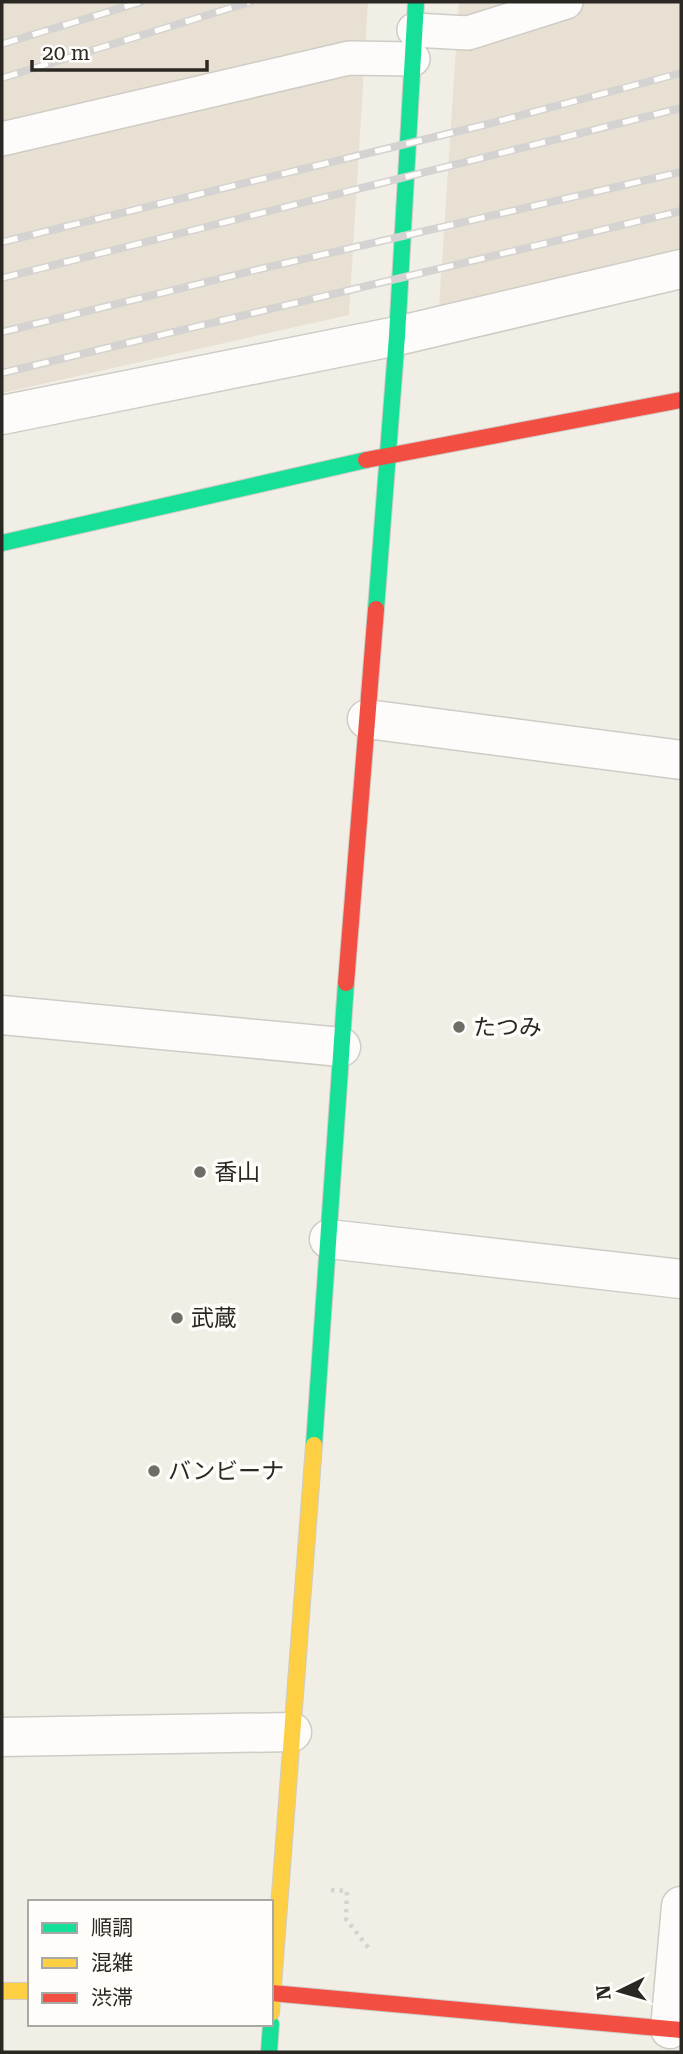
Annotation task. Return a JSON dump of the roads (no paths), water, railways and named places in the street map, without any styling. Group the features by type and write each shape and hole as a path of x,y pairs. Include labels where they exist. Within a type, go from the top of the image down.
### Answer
{"street":[{"path":"273,1980 341,1047 397,336 414,30"},
{"path":"2,415 397,336 681,269"},
{"path":"2,542 388,455 681,400"},
{"path":"367,719 681,760"},
{"path":"2,1015 341,1047"},
{"path":"329,1239 681,1279"},
{"path":"2,1737 292,1732"},
{"path":"273,1993 676,2030 681,1906"},
{"path":"2,1991 28,1991"},
{"path":"269,2052 271,2026"}],"lane":[{"path":"2,139 349,58 414,30 468,33 566,2"}],"railway":[{"path":"2,44 141,2"},
{"path":"2,78 250,2"},
{"path":"2,242 484,125 681,73"},
{"path":"2,278 681,108"},
{"path":"2,332 260,269 681,172"},
{"path":"2,373 681,211"}],"place":[{"name":"たつみ","path":"459,1027"},
{"name":"香山","path":"200,1172"},
{"name":"武蔵","path":"177,1318"},
{"name":"バンビーナ","path":"154,1471"}]}
